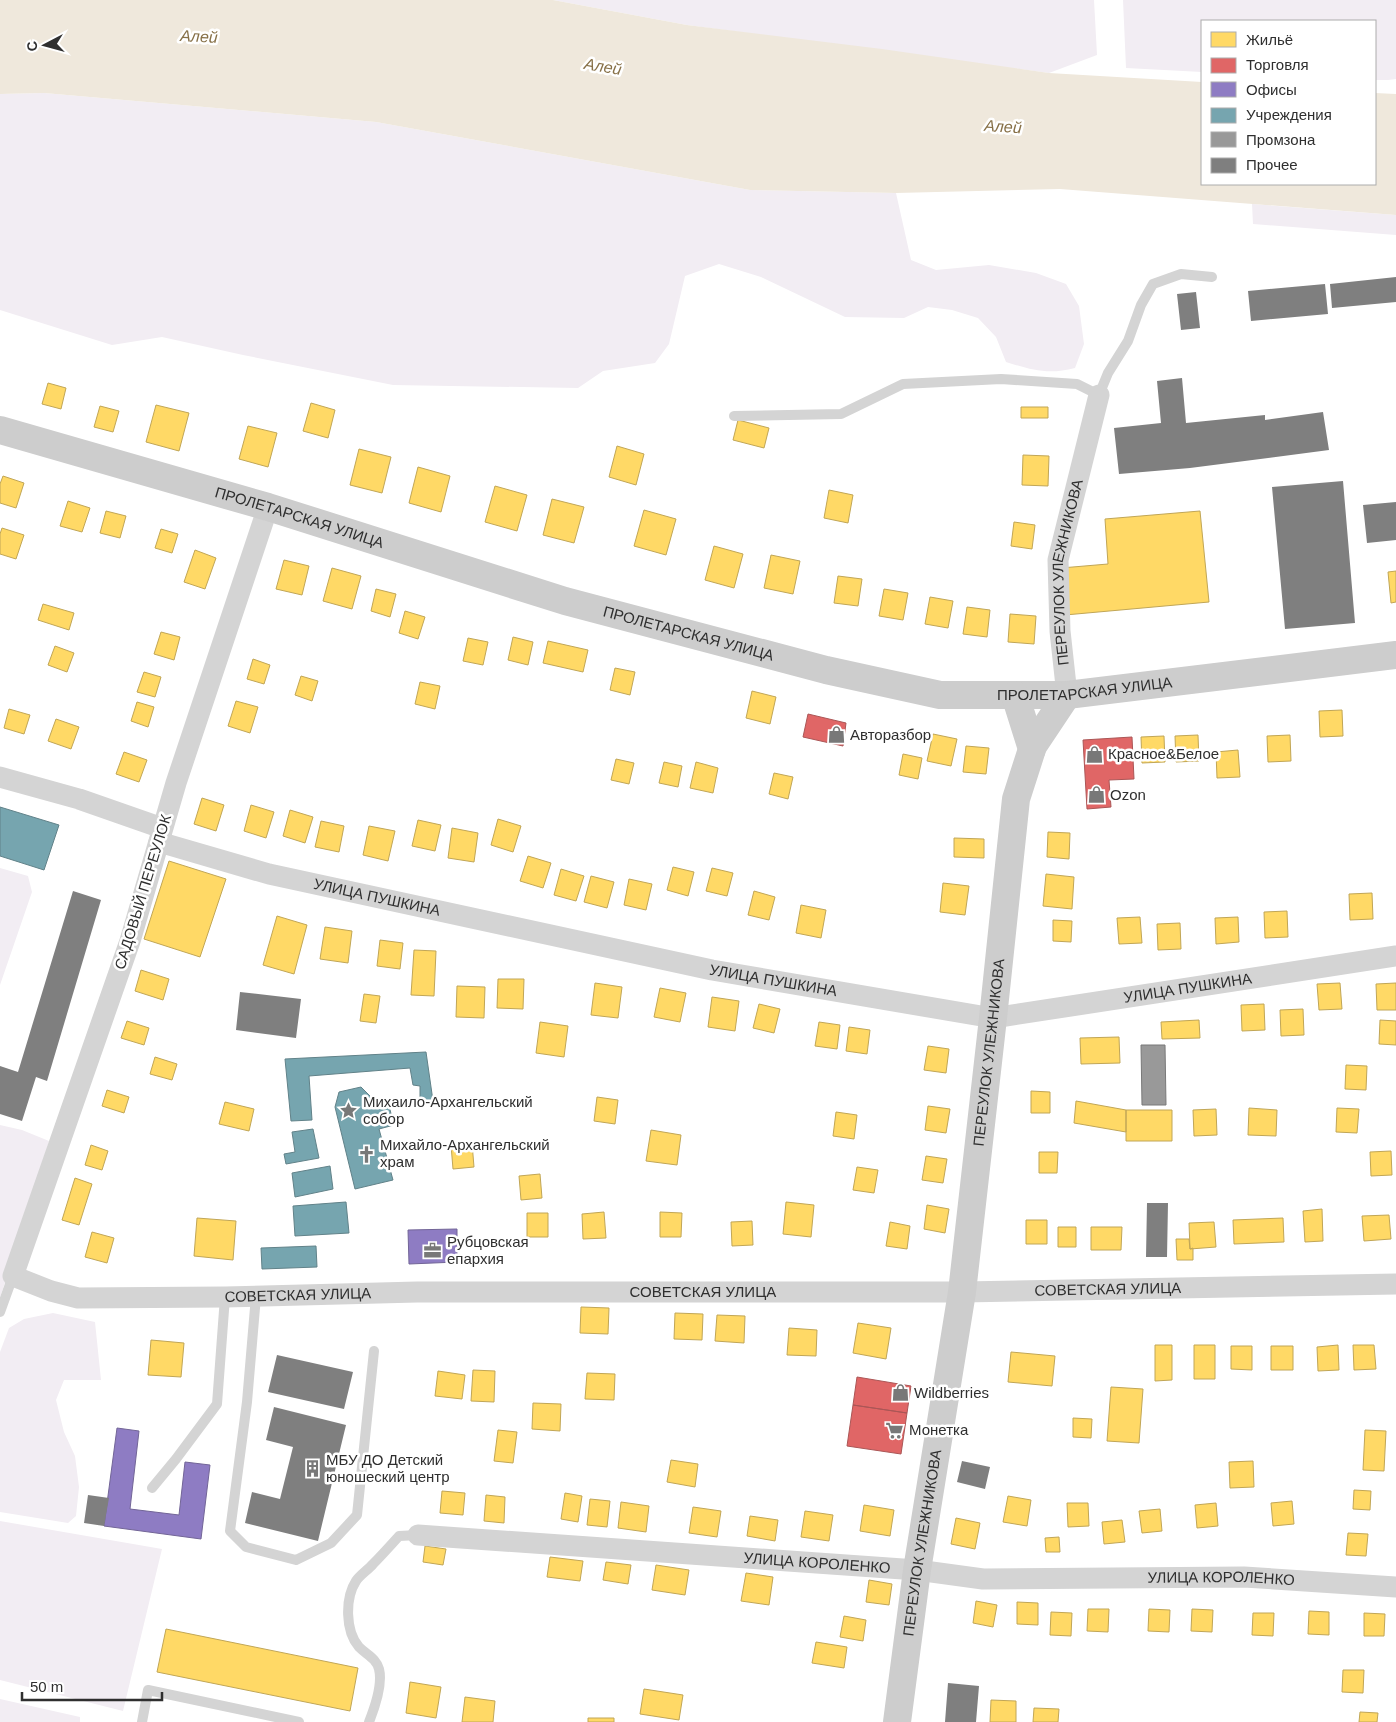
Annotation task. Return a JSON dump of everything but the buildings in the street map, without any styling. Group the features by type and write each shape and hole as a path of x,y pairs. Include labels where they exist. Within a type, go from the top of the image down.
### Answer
{"main road":[{"name":"ПРОЛЕТАРСКАЯ УЛИЦА","path":"0,430 268,507 565,600 826,670 940,695 1067,695 1396,655"},
{"path":"1016,695 1032,748"},
{"name":"ПЕРЕУЛОК УЛЕЖНИКОВА","path":"897,1722 917,1570 962,1292 994,1018 1016,799 1032,748 1067,695"}],"street":[{"name":"ПЕРЕУЛОК УЛЕЖНИКОВА","path":"1067,695 1060,631 1058,560 1099,395"},
{"name":"САДОВЫЙ ПЕРЕУЛОК","path":"13,1276 130,941 179,774 268,507"},
{"name":"УЛИЦА ПУШКИНА","path":"0,777 79,799 160,835 269,874 702,968 994,1018 1396,956"},
{"name":"СОВЕТСКАЯ УЛИЦА","path":"13,1276 51,1291 78,1298 225,1297 408,1292 962,1292 1396,1284"},
{"name":"УЛИЦА КОРОЛЕНКО","path":"418,1536 917,1570 983,1579 1244,1577 1396,1587"}],"lane":[{"path":"734,416 841,414 903,384 1001,379 1077,384 1099,395 1108,373 1128,341 1141,305 1153,284 1181,274 1212,277"},
{"path":"0,1312 13,1276"},
{"path":"256,1296 247,1402 230,1530 246,1547 296,1560 331,1543 357,1515 374,1351"},
{"path":"152,1488 217,1404 225,1297"},
{"path":"369,1722 379,1686 380,1671 376,1661 358,1646 352,1633 347,1612 352,1593 356,1581 399,1536 418,1536"},
{"path":"142,1722 148,1690 299,1722"}],"shaded area":[{"path":"553,0 1094,0 1097,55 1049,73 687,25"},
{"path":"1123,0 1396,0 1396,79 1376,80 1376,20 1201,20 1201,72 1126,68"},
{"path":"44,93 376,122 750,190 896,193 911,260 936,270 989,265 1036,273 1066,284 1079,306 1084,344 1075,368 1056,371 1032,369 1006,362 996,337 978,318 952,310 928,307 904,318 845,317 761,277 719,264 685,276 669,344 655,363 603,371 578,388 393,385 162,337 112,345 0,310 0,94"},
{"path":"1252,204 1396,215 1396,235 1253,224"},
{"path":"0,868 28,876 32,892 0,985"},
{"path":"0,1125 22,1130 49,1141 18,1246 0,1297"},
{"path":"53,1313 95,1322 101,1380 64,1380 56,1400 64,1432 75,1456 79,1487 76,1516 68,1523 0,1512 0,1352 9,1328 24,1319"},
{"path":"0,1521 162,1549 123,1711 0,1680"},
{"path":"0,1699 80,1717 80,1722 0,1722"}],"water":[{"name":"Алей","path":"0,0 553,0 687,25 882,49 1049,73 1201,82 1201,185 1376,185 1376,93 1396,94 1396,215 1060,189 896,193 750,190 376,122 44,93 0,94"}],"place":[{"name":"Авторазбор","path":"836,735"},
{"name":"Красное&Белое","path":"1094,754"},
{"name":"Ozon","path":"1096,795"},
{"name":"Михаило-Архангельский собор","path":"349,1111"},
{"name":"Михайло-Архангельский храм","path":"366,1154"},
{"name":"Рубцовская епархия","path":"433,1251"},
{"name":"Wildberries","path":"900,1393"},
{"name":"Монетка","path":"895,1430"},
{"name":"МБУ ДО Детский юношеский центр","path":"312,1469"}]}
